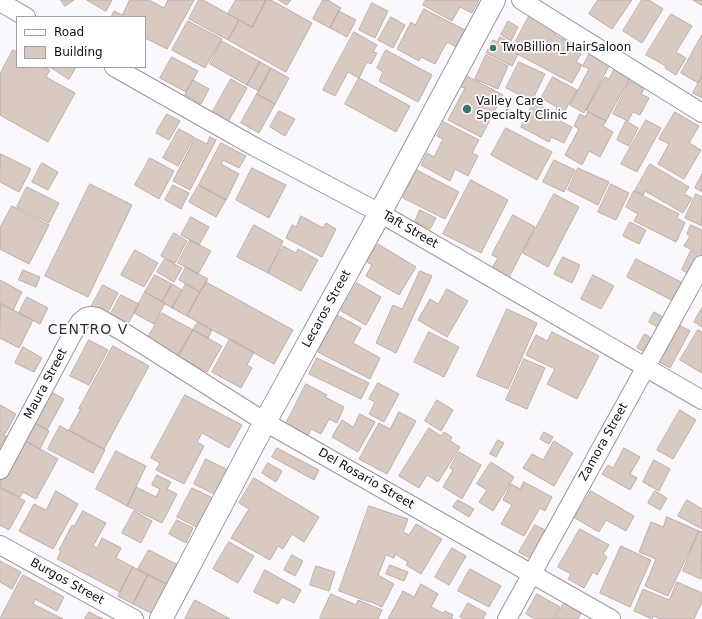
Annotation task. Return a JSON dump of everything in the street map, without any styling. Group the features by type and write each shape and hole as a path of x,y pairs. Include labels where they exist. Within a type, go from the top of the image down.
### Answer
{"street":[{"name":"Lecaros Street","path":"161,619 265,422 380,213 494,0"},
{"path":"521,0 702,112"},
{"path":"0,2 24,16"},
{"name":"Taft Street","path":"116,68 255,147 380,213 702,400"},
{"name":"Zamora Street","path":"507,619 702,265"},
{"name":"Maura Street","path":"0,470 80,322 86,317 97,317 125,333"},
{"name":"Del Rosario Street","path":"125,333 265,422 533,573 611,619"},
{"name":"Burgos Street","path":"0,545 134,619"}],"building":[{"path":"61,0 74,0 65,6"},
{"path":"87,0 112,0 106,11"},
{"path":"130,0 149,0 164,8 168,0 194,0 167,49 146,38 146,16 112,16 114,11 122,15"},
{"path":"199,0 203,0 239,20 228,40 189,19"},
{"path":"236,0 266,0 252,27 228,14"},
{"path":"266,0 271,0 312,23 286,72 228,40 239,20 252,27"},
{"path":"279,0 291,0 287,5"},
{"path":"323,0 330,0 329,1 341,8 330,28 313,19"},
{"path":"426,0 479,0 472,13 460,7 452,21 423,5"},
{"path":"598,0 632,0 612,29 589,14"},
{"path":"642,0 649,0 663,9 642,43 623,31"},
{"path":"693,0 702,0 702,5"},
{"path":"372,3 388,11 375,38 359,30"},
{"path":"424,9 465,30 456,47 447,42 435,64 421,57 419,61 397,49 411,22 415,25"},
{"path":"339,11 356,20 347,37 330,28"},
{"path":"671,14 692,26 676,52 686,58 676,75 665,68 666,66 646,55"},
{"path":"529,16 558,32 555,35 583,50 576,62 582,65 572,83 517,54 520,46 515,43"},
{"path":"391,17 405,25 393,48 378,40"},
{"path":"188,21 222,39 205,68 172,50"},
{"path":"508,21 518,27 511,41 501,35"},
{"path":"354,32 377,45 373,52 377,53 371,64 367,62 359,78 348,72 335,96 323,90"},
{"path":"702,35 702,76 698,83 681,73"},
{"path":"500,37 518,47 515,53 518,54 512,66 486,53 493,40 497,42"},
{"path":"222,41 260,62 247,85 210,64"},
{"path":"13,50 16,52 16,68 46,68 50,70 46,77 75,93 48,142 0,115 0,74"},
{"path":"386,50 432,75 418,102 379,81 383,72 377,68"},
{"path":"590,53 610,64 584,113 570,105 589,69 583,66"},
{"path":"486,55 508,66 498,89 475,79"},
{"path":"172,57 198,71 186,92 160,78"},
{"path":"260,62 271,68 259,91 247,85"},
{"path":"519,62 545,74 532,101 506,88"},
{"path":"52,68 75,68 69,79"},
{"path":"271,68 289,78 275,104 257,94"},
{"path":"614,70 630,78 606,121 586,110 605,77 609,79"},
{"path":"467,76 503,95 481,137 448,120 465,88 461,87"},
{"path":"702,76 702,98 693,93"},
{"path":"553,77 577,90 563,114 556,110 557,107 541,98"},
{"path":"359,78 410,106 396,132 345,104"},
{"path":"231,79 247,88 228,122 212,113"},
{"path":"193,80 209,89 201,104 185,95"},
{"path":"630,81 644,89 641,94 649,98 640,115 633,112 628,121 613,114"},
{"path":"257,94 275,104 259,133 241,123"},
{"path":"534,102 562,117 560,121 572,127 564,143 551,137 549,142 521,127"},
{"path":"279,111 295,119 285,136 270,127"},
{"path":"588,112 606,121 603,126 613,132 600,157 589,151 582,165 565,155 579,129 574,126 580,114 585,117"},
{"path":"675,112 699,126 689,143 701,150 684,179 658,164 669,144 659,139"},
{"path":"167,114 180,121 169,140 156,133"},
{"path":"646,120 661,128 637,172 621,164"},
{"path":"626,121 638,128 629,146 617,140"},
{"path":"444,122 479,140 472,153 478,156 468,176 455,169 450,181 421,165 427,153 434,157 443,139 437,136"},
{"path":"506,128 552,152 537,180 491,155"},
{"path":"179,129 194,137 178,166 163,158"},
{"path":"210,137 216,140 190,190 173,181 195,138 207,144"},
{"path":"221,143 246,156 239,168 223,160 221,164 239,174 226,200 199,185"},
{"path":"1,154 31,169 19,192 0,182"},
{"path":"150,158 174,171 159,199 135,185"},
{"path":"554,160 575,170 564,192 543,182"},
{"path":"42,163 58,172 48,190 32,182"},
{"path":"650,164 689,187 684,194 692,198 683,213 645,191 643,195 635,191"},
{"path":"252,168 286,185 269,218 236,200"},
{"path":"578,168 609,182 598,205 568,190"},
{"path":"417,170 459,192 445,219 403,198"},
{"path":"702,174 702,192 695,188"},
{"path":"471,180 508,200 481,253 443,234"},
{"path":"90,184 132,205 88,297 45,276"},
{"path":"611,184 629,193 616,220 598,212"},
{"path":"173,185 189,193 181,209 165,200"},
{"path":"199,185 226,200 216,217 189,202"},
{"path":"27,187 59,203 49,223 17,207"},
{"path":"634,191 679,214 677,218 685,223 676,242 634,221 638,214 626,207"},
{"path":"554,194 579,207 548,267 523,253"},
{"path":"696,194 702,197 702,226 685,218"},
{"path":"12,206 49,225 29,264 0,249 0,228"},
{"path":"420,210 436,218 430,229 415,222"},
{"path":"513,215 535,227 509,277 492,268 498,258 492,255"},
{"path":"301,216 323,228 326,223 336,229 322,257 286,238 292,225 296,227"},
{"path":"191,217 209,227 199,245 181,235"},
{"path":"630,222 646,230 639,244 623,236"},
{"path":"254,225 283,241 268,273 237,257"},
{"path":"691,225 702,230 702,255 684,246 690,236 687,234"},
{"path":"174,233 187,241 175,263 161,256"},
{"path":"190,240 211,251 198,274 178,263"},
{"path":"378,244 416,267 399,295 366,276 372,265 367,262"},
{"path":"283,246 296,253 298,249 318,260 301,291 268,273"},
{"path":"135,250 158,263 144,287 121,275"},
{"path":"691,251 700,256 691,275 682,270"},
{"path":"563,257 580,265 572,283 554,274"},
{"path":"165,259 182,268 174,282 157,272"},
{"path":"636,259 687,285 677,303 627,277"},
{"path":"186,267 208,279 200,292 179,280"},
{"path":"23,270 40,277 36,287 19,280"},
{"path":"420,271 432,276 396,353 376,343 393,305 402,309"},
{"path":"155,275 172,284 162,302 145,292"},
{"path":"593,275 614,286 601,309 581,299"},
{"path":"0,280 22,292 13,310 0,303"},
{"path":"206,282 293,330 274,364 187,316"},
{"path":"357,283 381,297 366,325 341,311"},
{"path":"172,284 182,290 172,308 162,302"},
{"path":"186,284 200,292 187,316 172,308"},
{"path":"103,285 118,293 106,316 91,307"},
{"path":"447,289 468,301 447,337 418,320 430,299 438,304"},
{"path":"145,292 165,303 154,324 134,313"},
{"path":"121,295 139,304 125,329 108,319"},
{"path":"27,297 48,308 40,324 19,313"},
{"path":"1,304 33,320 19,348 0,338"},
{"path":"702,308 702,327 694,322"},
{"path":"507,309 537,323 508,389 477,376"},
{"path":"654,312 665,318 659,328 649,322"},
{"path":"162,313 193,330 178,356 147,339"},
{"path":"337,315 361,328 353,343 380,358 370,379 318,352"},
{"path":"198,322 212,330 208,338 193,330"},
{"path":"678,324 690,331 670,368 658,361"},
{"path":"193,330 222,346 207,372 178,356"},
{"path":"698,330 702,332 702,373 680,360"},
{"path":"429,332 459,347 444,377 414,362"},
{"path":"552,332 599,356 577,399 547,384 555,369 526,355 536,335 547,341"},
{"path":"645,334 653,339 646,353 637,348"},
{"path":"230,339 254,352 247,365 252,368 241,388 212,372"},
{"path":"89,340 108,350 89,385 70,376"},
{"path":"113,346 149,366 104,449 69,430"},
{"path":"23,347 42,358 34,372 15,363"},
{"path":"317,358 369,383 361,399 309,374"},
{"path":"524,359 545,368 527,409 506,400"},
{"path":"378,383 399,394 384,422 369,414 375,402 369,399"},
{"path":"306,384 327,395 325,397 344,407 337,423 329,419 321,434 311,429 308,435 286,424"},
{"path":"46,389 64,399 47,430 29,420"},
{"path":"185,395 242,425 229,448 202,433 197,442 204,446 184,484 156,470 160,463 151,458"},
{"path":"437,400 453,410 441,431 425,421"},
{"path":"0,405 16,414 5,434 0,431"},
{"path":"680,410 696,420 673,459 657,450"},
{"path":"399,412 416,421 387,474 359,459 379,423 390,429"},
{"path":"360,414 375,422 358,452 332,437 342,420 353,427"},
{"path":"29,420 49,431 40,449 19,438"},
{"path":"60,426 105,450 93,473 48,449"},
{"path":"429,428 441,436 444,432 452,437 450,441 460,447 438,482 427,475 419,488 399,476"},
{"path":"544,432 553,437 549,444 540,439"},
{"path":"0,433 6,436 0,447"},
{"path":"498,440 504,443 496,457 490,454"},
{"path":"26,441 58,459 36,499 23,492 20,497 0,487 0,479 7,466 11,468"},
{"path":"554,441 573,453 554,486 523,468 532,454 543,460"},
{"path":"277,448 319,470 314,480 272,457"},
{"path":"624,448 640,457 630,474 637,478 630,490 602,474 608,465 613,468"},
{"path":"116,451 146,466 127,506 96,489"},
{"path":"459,452 481,465 462,499 443,487 453,470 450,468"},
{"path":"206,459 228,470 216,495 194,484"},
{"path":"654,460 670,469 659,491 643,482"},
{"path":"491,462 514,477 493,511 479,502 487,490 477,484"},
{"path":"268,463 282,471 276,482 262,473"},
{"path":"157,475 171,482 167,489 177,494 162,523 127,506 136,487 156,497 160,489 152,485"},
{"path":"254,478 319,517 304,542 292,534 283,549 278,546 270,560 231,538 249,509 239,503"},
{"path":"524,482 552,497 545,511 540,508 524,536 501,524 512,505 503,500 511,484 520,489"},
{"path":"0,488 25,501 9,530 0,525"},
{"path":"192,488 215,499 198,528 177,517"},
{"path":"56,491 78,504 53,549 19,531 34,504 46,510"},
{"path":"591,491 634,516 626,531 606,520 599,532 575,518"},
{"path":"655,491 667,498 660,510 648,503"},
{"path":"458,500 474,509 469,517 453,507"},
{"path":"687,500 702,509 702,529 678,516"},
{"path":"369,506 408,519 403,532 409,535 416,524 442,539 421,574 406,565 408,562 395,554 394,558 386,555 378,575 394,584 382,607 339,591"},
{"path":"83,511 106,523 93,546 97,548 102,538 121,548 116,558 133,567 120,592 57,559 61,551 59,550 72,525 74,526"},
{"path":"134,511 152,521 141,543 122,533"},
{"path":"667,517 699,531 668,596 645,586 656,559 639,552 651,522 663,527"},
{"path":"177,520 193,528 186,543 169,534"},
{"path":"535,525 547,531 531,559 519,552"},
{"path":"580,529 609,545 603,554 607,557 597,575 593,572 584,588 568,579 571,574 558,567"},
{"path":"699,531 702,532 701,579 683,571"},
{"path":"229,542 254,556 238,583 213,569"},
{"path":"621,546 651,560 630,607 600,593"},
{"path":"452,548 466,556 449,585 435,577"},
{"path":"149,550 178,565 168,585 138,569"},
{"path":"292,555 303,561 295,576 284,570"},
{"path":"0,561 21,572 12,589 0,582"},
{"path":"390,565 408,572 404,581 386,574"},
{"path":"316,566 335,572 329,591 310,585"},
{"path":"133,567 148,575 133,604 118,596"},
{"path":"470,569 501,586 489,607 458,591"},
{"path":"265,570 301,590 294,603 282,597 278,604 254,592"},
{"path":"23,575 64,597 57,611 35,599 33,604 63,619 0,619"},
{"path":"148,575 168,585 153,614 133,604"},
{"path":"677,582 702,593 702,602 694,619 660,619 654,616 652,619 634,611 643,589 669,600"},
{"path":"421,584 438,594 431,607 443,613 445,611 453,615 451,618 453,619 388,619 403,591 414,597"},
{"path":"331,594 356,605 358,600 382,610 378,619 322,619 320,618"},
{"path":"537,594 560,607 553,619 535,619 526,614"},
{"path":"195,600 230,619 185,619"},
{"path":"468,603 486,613 483,619 463,619 460,617"},
{"path":"564,603 581,613 578,619 555,619"},
{"path":"89,612 103,619 85,619"}],"place":[{"name":"TwoBillion_HairSaloon","path":"493,48"},
{"name":"Valley Care Specialty Clinic","path":"467,109"}],"district":[{"name":"CENTRO V","path":"88,330"}]}
